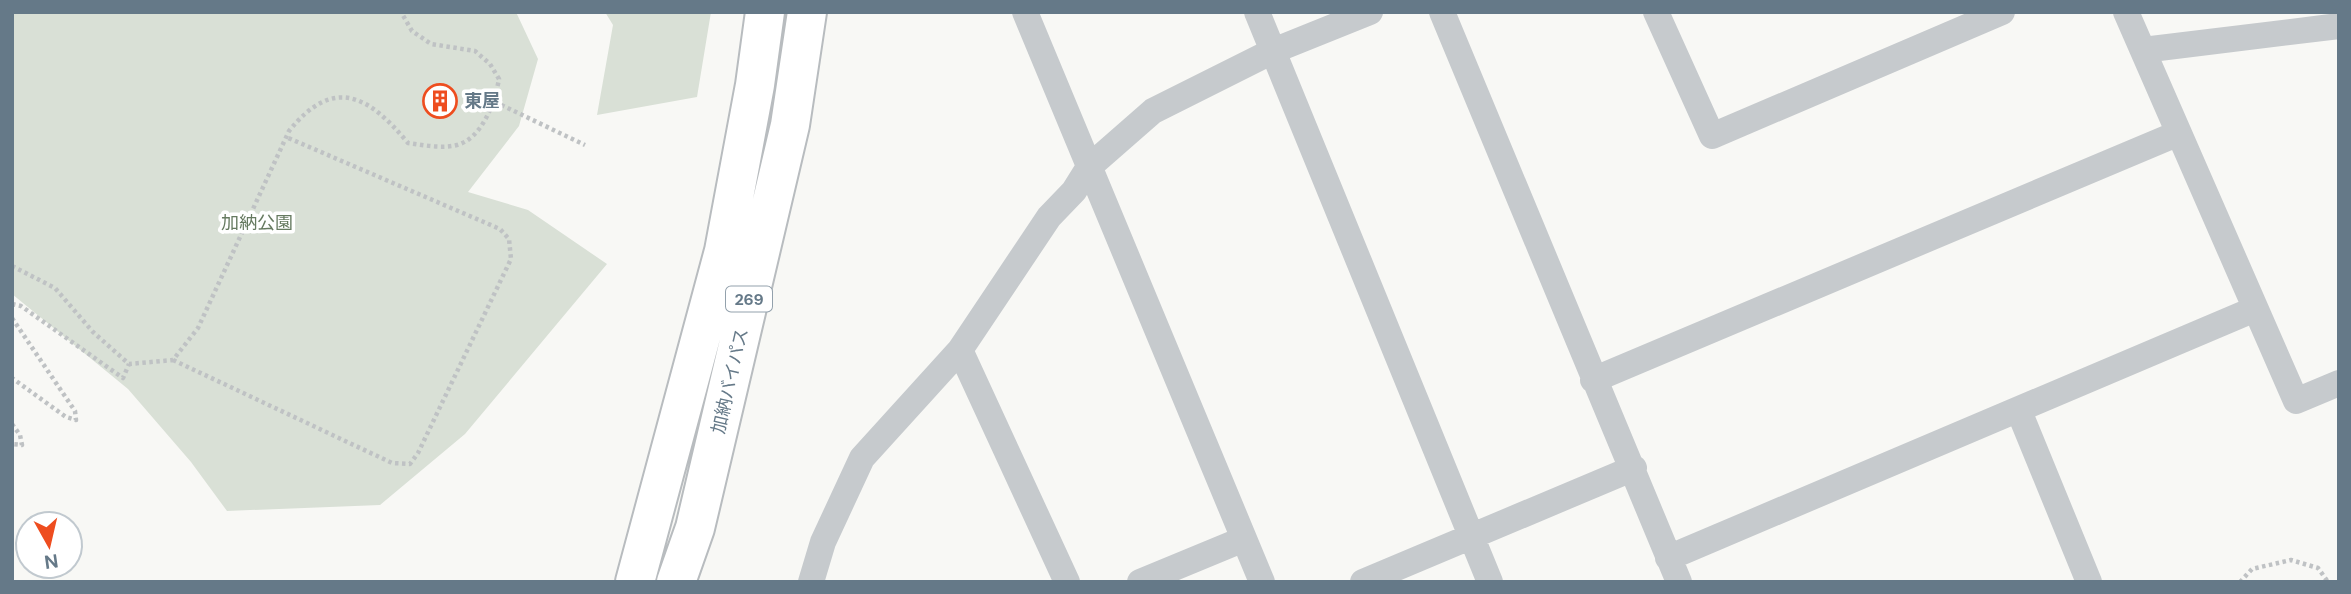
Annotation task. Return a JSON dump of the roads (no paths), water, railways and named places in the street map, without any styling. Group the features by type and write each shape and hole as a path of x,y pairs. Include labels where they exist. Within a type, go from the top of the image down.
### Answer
{"highway":[{"name":"269","path":"635,582 724,251 755,85 765,12"},
{"name":"加納バイパス","path":"676,582 695,528 790,125 807,12"}],"street":[{"path":"1025,12 1262,582"},
{"path":"1256,12 1490,582"},
{"path":"811,582 823,542 862,458 960,350 1049,217 1074,191 1089,167 1153,111 1273,51 1370,12"},
{"path":"1442,12 1593,380 1634,468 1679,582"},
{"path":"1656,12 1712,136 2002,12"},
{"path":"2126,12 2296,401 2339,383"},
{"path":"2143,50 2339,26"},
{"path":"1593,380 2179,133"},
{"path":"1668,558 2255,309"},
{"path":"960,350 1068,582"},
{"path":"2019,411 2089,582"},
{"path":"1363,582 1634,468"},
{"path":"1140,582 1244,539"}],"place":[{"name":"東屋","path":"440,101"}],"park label":[{"name":"加納公園","path":"257,223"}]}
